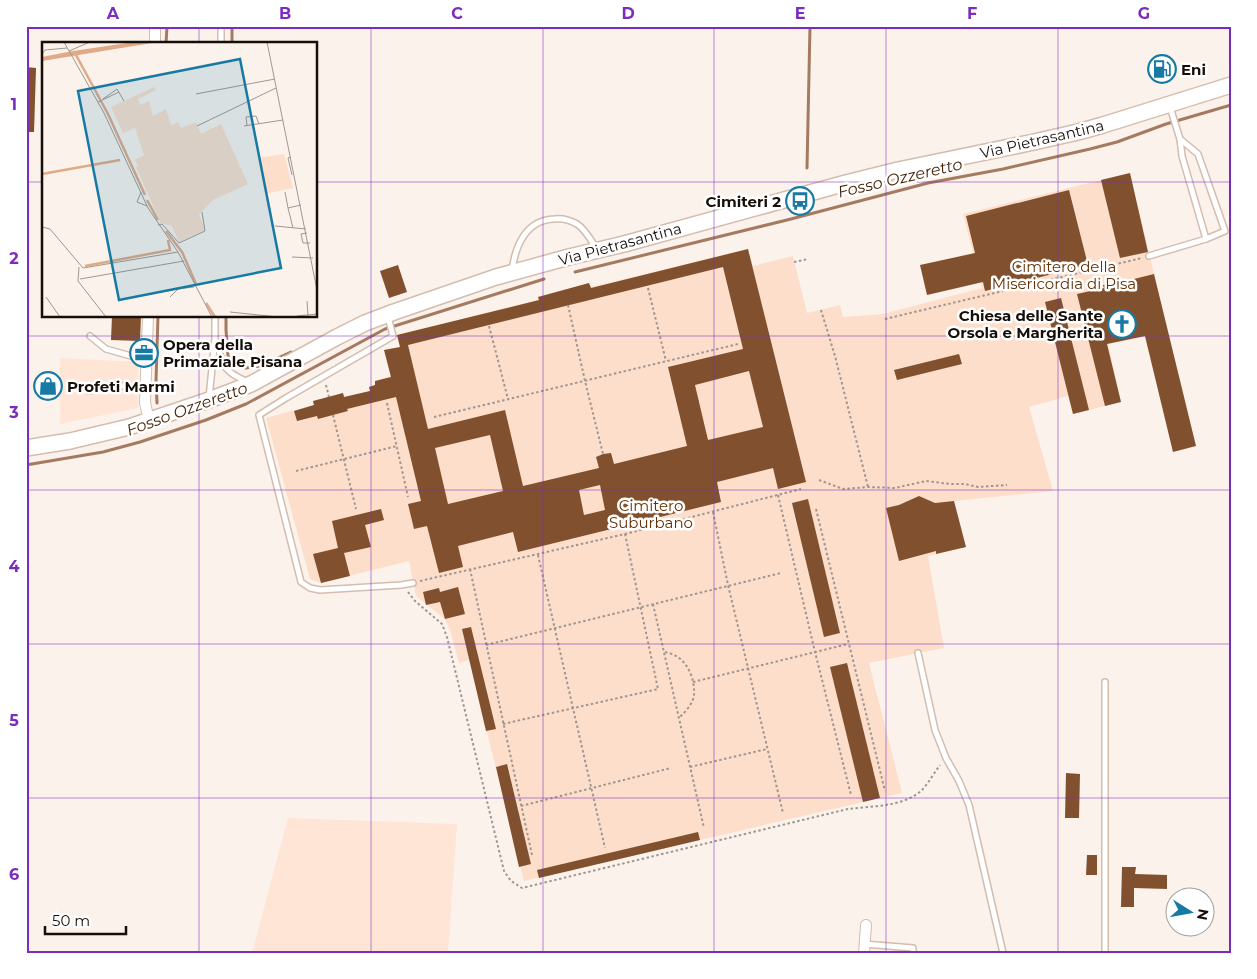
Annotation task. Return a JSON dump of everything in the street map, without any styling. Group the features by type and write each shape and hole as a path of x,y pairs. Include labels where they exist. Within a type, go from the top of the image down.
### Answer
{"street":[{"path":"155,26 155,42"},
{"name":"Via Pietrasantina","path":"26,448 70,441 129,427 209,400 251,384 336,337 473,284 846,183 898,170 1078,132 1170,109 1231,85"},
{"path":"148,318 145,403 149,420"},
{"path":"864,948 866,925"}],"lane":[{"path":"221,26 221,42"},
{"path":"1170,109 1180,139 1182,156 1206,239"},
{"path":"1149,256 1206,239 1225,231 1198,154 1180,139"},
{"path":"512,273 514,255 523,234 533,225 548,219 565,219 578,224 598,250"},
{"path":"388,317 393,336 259,416 301,582 310,588 320,590 413,583"},
{"path":"209,400 215,318"},
{"path":"90,336 106,349 138,358 146,358"},
{"path":"215,338 223,365 235,376 251,384"},
{"path":"89,391 116,385 146,389"},
{"path":"918,653 935,730 946,758 959,781 969,805 1002,953"},
{"path":"1105,953 1106,682"},
{"path":"864,948 913,948 913,953"}],"path":[{"path":"885,319 1149,256"},
{"path":"794,262 808,259"},
{"path":"648,288 666,361"},
{"path":"568,305 603,454"},
{"path":"822,310 868,487"},
{"path":"490,326 508,399"},
{"path":"434,417 738,344"},
{"path":"324,377 329,397"},
{"path":"387,403 408,497"},
{"path":"333,415 356,509"},
{"path":"296,471 397,446"},
{"path":"819,480 843,489 868,487 895,488 926,480 978,487 1007,485"},
{"path":"413,583 624,534 801,489"},
{"path":"778,495 851,795"},
{"path":"816,509 885,791"},
{"path":"713,512 728,585 782,813"},
{"path":"503,724 658,689 624,534"},
{"path":"538,554 605,848"},
{"path":"470,569 532,855"},
{"path":"486,645 781,573"},
{"path":"401,585 415,601 442,624 504,871 511,882 522,888 840,811 889,804 910,798 922,790 946,758"},
{"path":"653,604 704,828"},
{"path":"693,682 848,644"},
{"path":"664,652 676,656 682,661 689,669 693,682 694,696 685,712 679,718"},
{"path":"690,767 767,749"},
{"path":"522,806 671,768"}],"shaded area":[{"path":"60,358 138,362 138,408 60,424"},
{"path":"288,818 457,824 448,953 252,953"}],"green space":[{"name":"Cimitero Suburbano","path":"1130,173 1154,274 1173,452 1145,337 1108,344 1121,402 1073,414 1068,396 1029,407 1053,491 954,501 966,547 928,556 944,648 869,663 902,793 524,881 469,660 459,663 445,619 416,596 409,561 321,583 310,579 266,418 313,405 313,401 343,393 345,397 370,391 369,387 375,385 375,381 391,376 384,350 400,347 397,335 538,300 538,297 589,283 591,287 748,249 753,266 793,256 807,313 840,305 843,317 883,314 982,288 963,214"}],"building":[{"path":"26,67 36,68 34,132 26,132"},
{"path":"1130,173 1148,252 1120,258 1101,180"},
{"path":"1069,190 1088,265 985,291 983,282 927,295 920,265 975,253 966,216"},
{"path":"748,249 806,482 778,489 773,468 717,482 721,502 518,552 513,532 458,546 463,567 439,573 427,526 414,529 408,504 421,501 396,397 347,409 348,411 318,419 317,416 297,421 294,411 314,405 313,401 343,393 344,397 370,391 369,387 375,385 375,381 391,377 384,350 400,347 397,335 539,300 538,297 589,283 591,288","holes":["723,267 743,349 668,367 687,446 614,464 611,453 603,454 596,457 599,468 523,486 505,410 428,429 408,345","749,371 763,427 708,440 695,385","490,435 503,491 448,504 435,448","600,485 605,510 584,515 579,490"]},
{"path":"398,265 407,292 389,298 380,271"},
{"path":"1154,274 1196,446 1173,452 1145,336 1107,344 1121,402 1105,406 1077,294 1104,288 1103,285"},
{"path":"1061,298 1089,410 1073,414 1045,302"},
{"path":"112,318 141,318 140,341 111,340"},
{"path":"959,354 962,364 897,380 894,370"},
{"path":"919,496 935,503 954,501 966,547 936,554 936,551 899,561 886,508 899,505"},
{"path":"808,499 840,633 824,637 792,503"},
{"path":"381,509 384,520 365,525 371,547 344,553 350,576 321,583 313,554 338,548 332,521"},
{"path":"458,587 465,614 445,619 440,602 426,605 423,592 439,588 440,592"},
{"path":"471,627 496,729 486,731 462,629"},
{"path":"847,663 880,798 863,802 830,667"},
{"path":"507,764 531,864 519,867 496,767"},
{"path":"1066,773 1080,774 1079,818 1065,818"},
{"path":"698,832 700,840 539,878 537,870"},
{"path":"1087,855 1097,855 1097,875 1086,875"},
{"path":"1122,867 1136,867 1135,874 1167,875 1167,886 1164,886 1164,889 1134,888 1134,907 1121,907"}],"waterway":[{"path":"166,42 167,26"},
{"path":"232,26 232,42"},
{"path":"807,168 810,26"},
{"name":"Fosso Ozzeretto","path":"575,272 928,183 1003,169 1090,149 1231,105"},
{"name":"Fosso Ozzeretto","path":"26,465 103,452 206,420 246,404 385,329 544,279"},
{"path":"157,403 158,318"},
{"path":"226,318 228,356 233,364 246,368 260,366 291,352"}],"place":[{"name":"Eni","path":"1162,69"},
{"name":"Cimiteri 2","path":"800,201"},
{"name":"Chiesa delle Sante Orsola e Margherita","path":"1122,324"},
{"name":"Opera della Primaziale Pisana","path":"144,353"},
{"name":"Profeti Marmi","path":"48,386"}],"park label":[{"name":"Cimitero della Misericordia di Pisa","path":"1064,274"}]}
